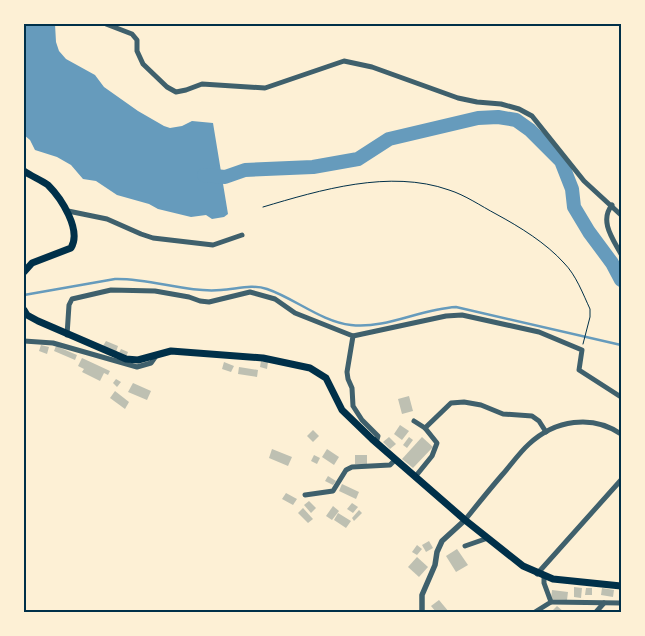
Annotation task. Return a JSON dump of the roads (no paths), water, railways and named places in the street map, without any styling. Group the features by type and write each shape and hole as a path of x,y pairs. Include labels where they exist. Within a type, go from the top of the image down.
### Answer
{"main road":[{"path":"24,171 47,185 68,212 75,235 72,248 32,263 24,272"},
{"path":"24,310 38,321 126,359 138,360 171,351 263,358 310,368 326,378 342,410 395,460 464,520 523,566 540,575 568,581 621,586"}],"street":[{"path":"106,24 132,34 137,40 137,51 143,64 167,87 176,92 202,84 265,88 344,61 372,67 458,98 501,104 520,110 532,116 584,181 621,215"},
{"path":"612,205 606,214 606,220 609,232 621,254"},
{"path":"68,212 107,219 153,238 213,245 242,235"},
{"path":"67,334 69,305 72,298 111,290 155,291 209,302 250,292 275,299 295,313 353,336 446,316 462,315 539,332 582,350 579,370 621,397"},
{"path":"353,336 347,372 352,388 352,406 356,414 378,436 376,442"},
{"path":"24,341 53,343 137,368 151,363 156,356"},
{"path":"425,428 451,404 464,402 481,405 503,414 532,416 539,421 546,432"},
{"path":"414,420 425,428 437,443 432,456 415,476"},
{"path":"422,612 422,595 435,565 437,552 442,541 464,520 530,443 560,425 584,422 607,426 621,434"},
{"path":"305,496 333,491 346,470 352,467 390,465 395,460"},
{"path":"551,602 540,575 621,480"},
{"path":"464,546 488,538"},
{"path":"535,612 551,602 621,603"},
{"path":"596,612 604,603"}],"water":[{"path":"24,24 55,24 56,42 59,51 66,59 95,75 104,87 138,111 164,126 170,128 182,126 192,121 213,123 228,214 224,217 212,219 206,215 191,217 158,209 149,204 117,195 96,181 83,179 71,165 57,157 35,150 30,140 24,135"}],"waterway":[{"path":"204,175 225,177 245,170 313,167 358,159 389,139 478,118 498,117 516,120 530,130 561,161 572,189 574,207 589,232 612,263 621,280"},
{"path":"24,295 115,279 128,279 182,288 208,290 256,287 277,293 319,315 351,325 391,322 429,311 456,307 621,345"}]}
